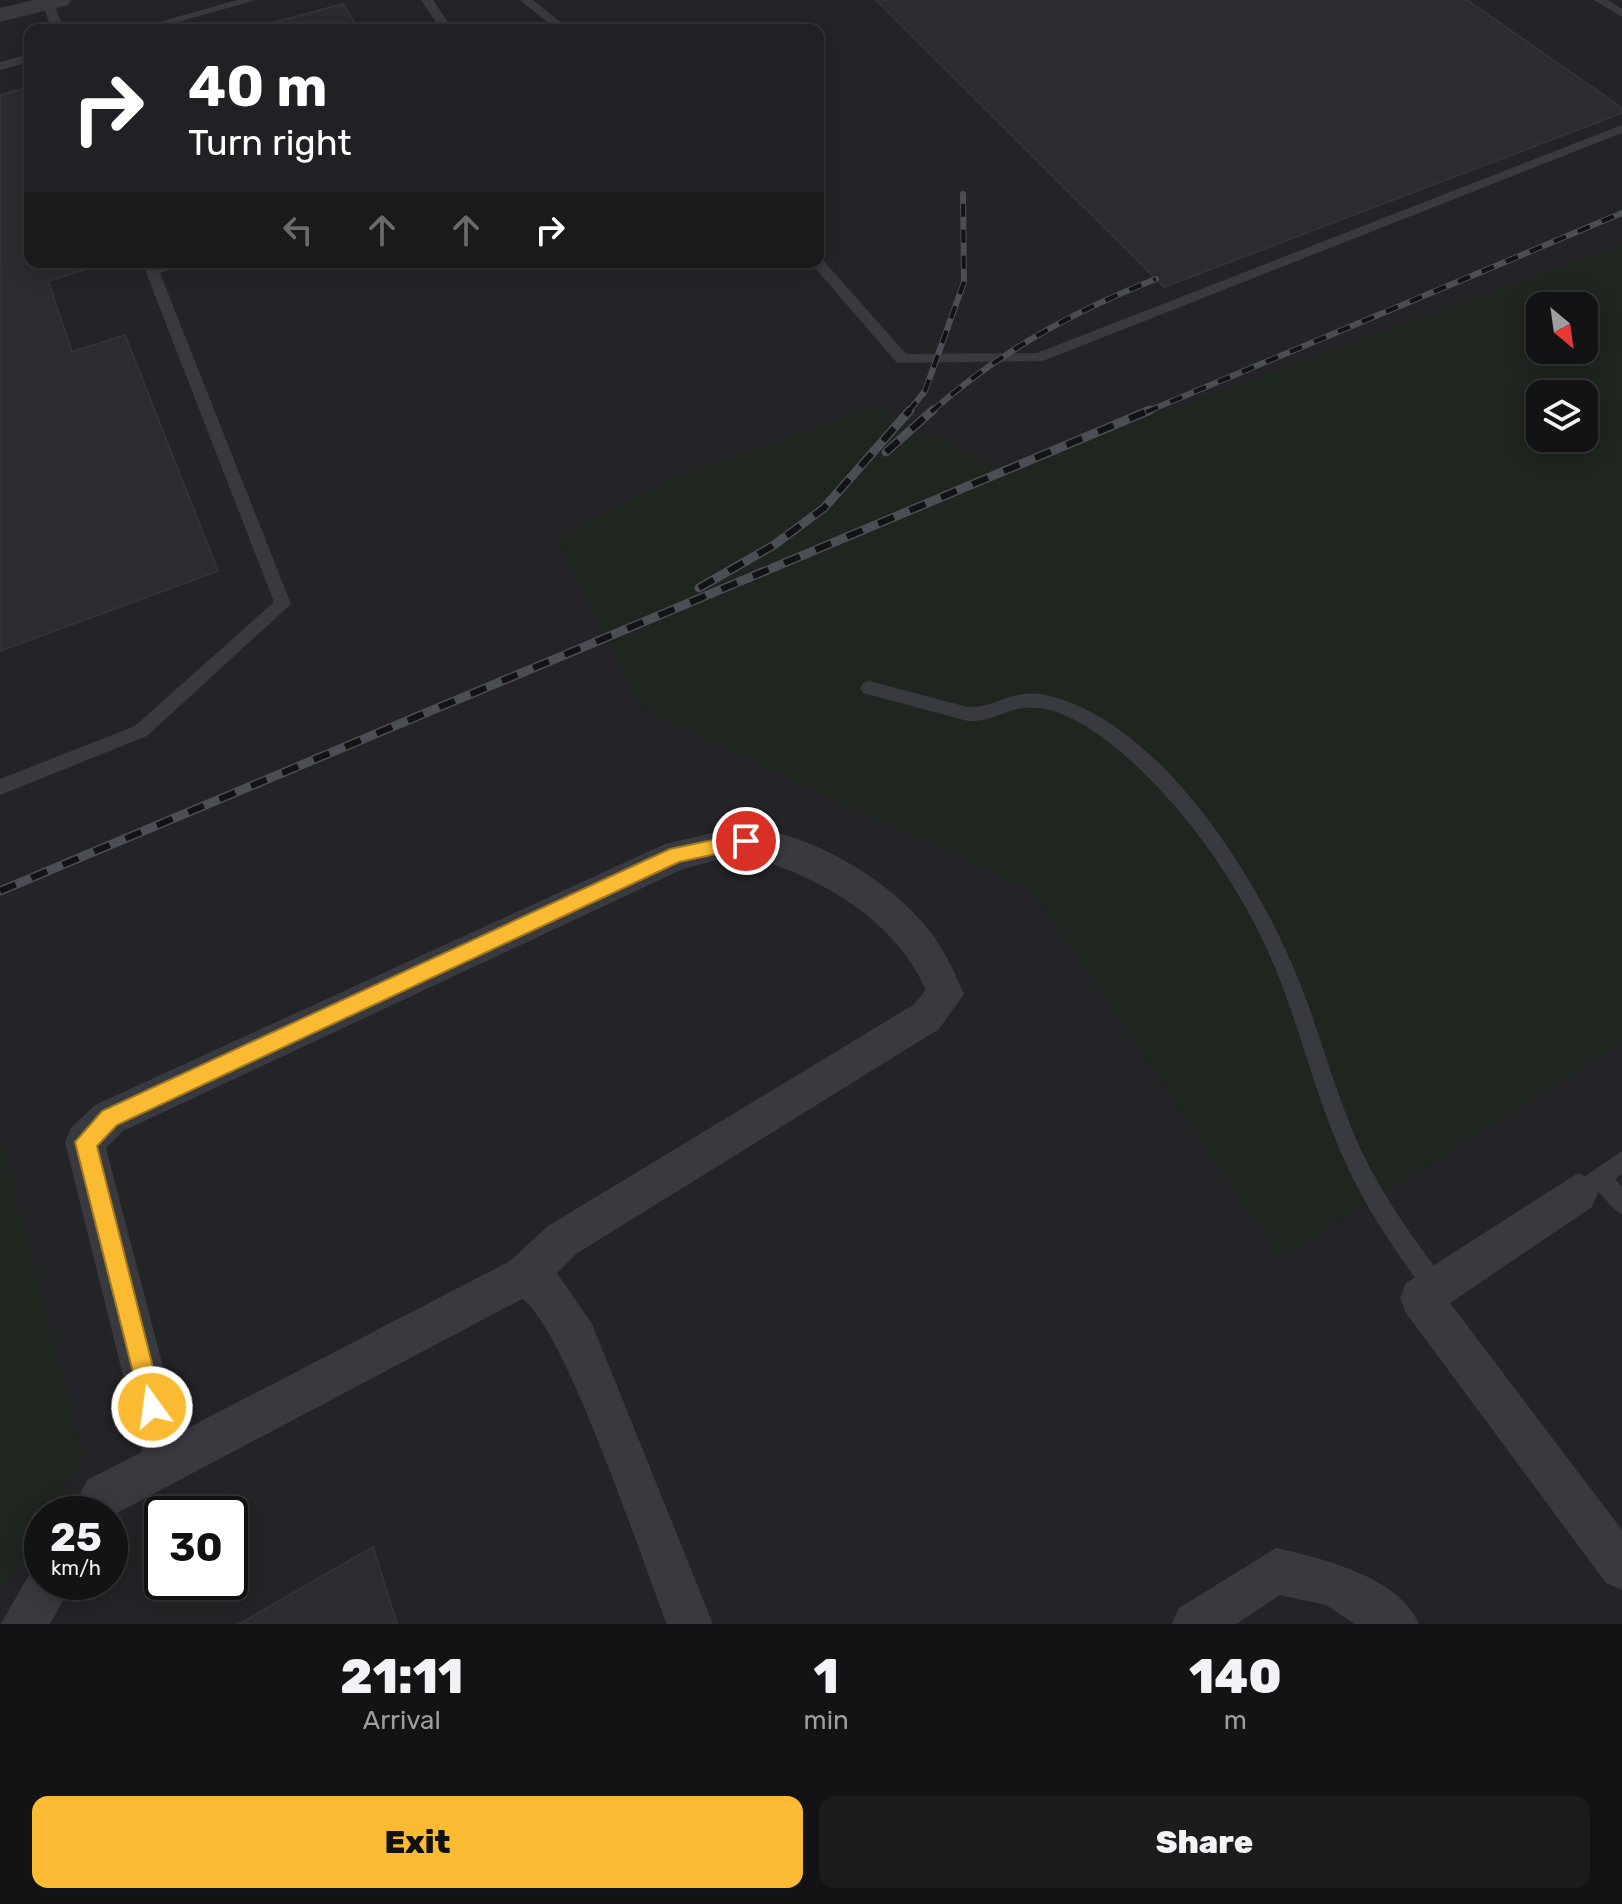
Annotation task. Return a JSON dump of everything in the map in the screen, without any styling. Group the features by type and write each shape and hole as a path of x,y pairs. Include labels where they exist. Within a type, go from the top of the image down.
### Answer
{"street":[{"path":"0,15 54,2"},
{"path":"103,1496 465,1304 525,1276 562,1240 926,1017 946,994 937,968 894,915 827,870 746,841 677,855 109,1118 85,1142 166,1462"},
{"path":"1589,1185 1421,1298 1622,1567"},
{"path":"525,1276 546,1290 577,1339 690,1624"},
{"path":"1195,1624 1276,1571 1335,1584 1396,1624"},
{"path":"24,1624 39,1600"}],"lane":[{"path":"160,24 250,0"},
{"path":"427,0 443,24"},
{"path":"526,0 556,24"},
{"path":"1600,0 1622,14"},
{"path":"54,2 57,24"},
{"path":"0,66 24,60"},
{"path":"822,268 902,359 1038,358 1622,129"},
{"path":"0,787 141,731 283,604 152,268"},
{"path":"869,688 971,715 1021,699 1065,707 1112,734 1153,771 1201,825 1248,894 1288,976 1331,1100 1365,1181 1399,1238 1436,1288"},
{"path":"1622,1161 1589,1185 1622,1203"}],"shaded area":[{"path":"0,0 1622,0 1622,1624 0,1624"},
{"path":"1622,244 1622,1043 1281,1259 1031,891 642,710 557,539 670,479 873,407 1003,470"},
{"path":"0,1130 84,1457 60,1496 24,1496 24,1556 8,1582 0,1587"}],"building":[{"path":"876,0 1467,0 1622,108 1622,113 1164,287"},
{"path":"343,4 355,24 268,24"},
{"path":"24,88 24,268 91,268 48,281 72,352 125,335 218,571 0,651 0,95"},
{"path":"373,1547 397,1624 239,1624"}],"railway":[{"path":"908,412 925,391 964,282 963,194"},
{"path":"1146,412 1622,213"},
{"path":"931,412 983,371 1038,335 1095,305 1156,279"},
{"path":"699,588 774,545 824,508 910,410"},
{"path":"886,452 933,410"},
{"path":"0,891 1150,410"}],"route":[{"path":"152,1407 85,1142 109,1118 677,855 746,841"}]}
